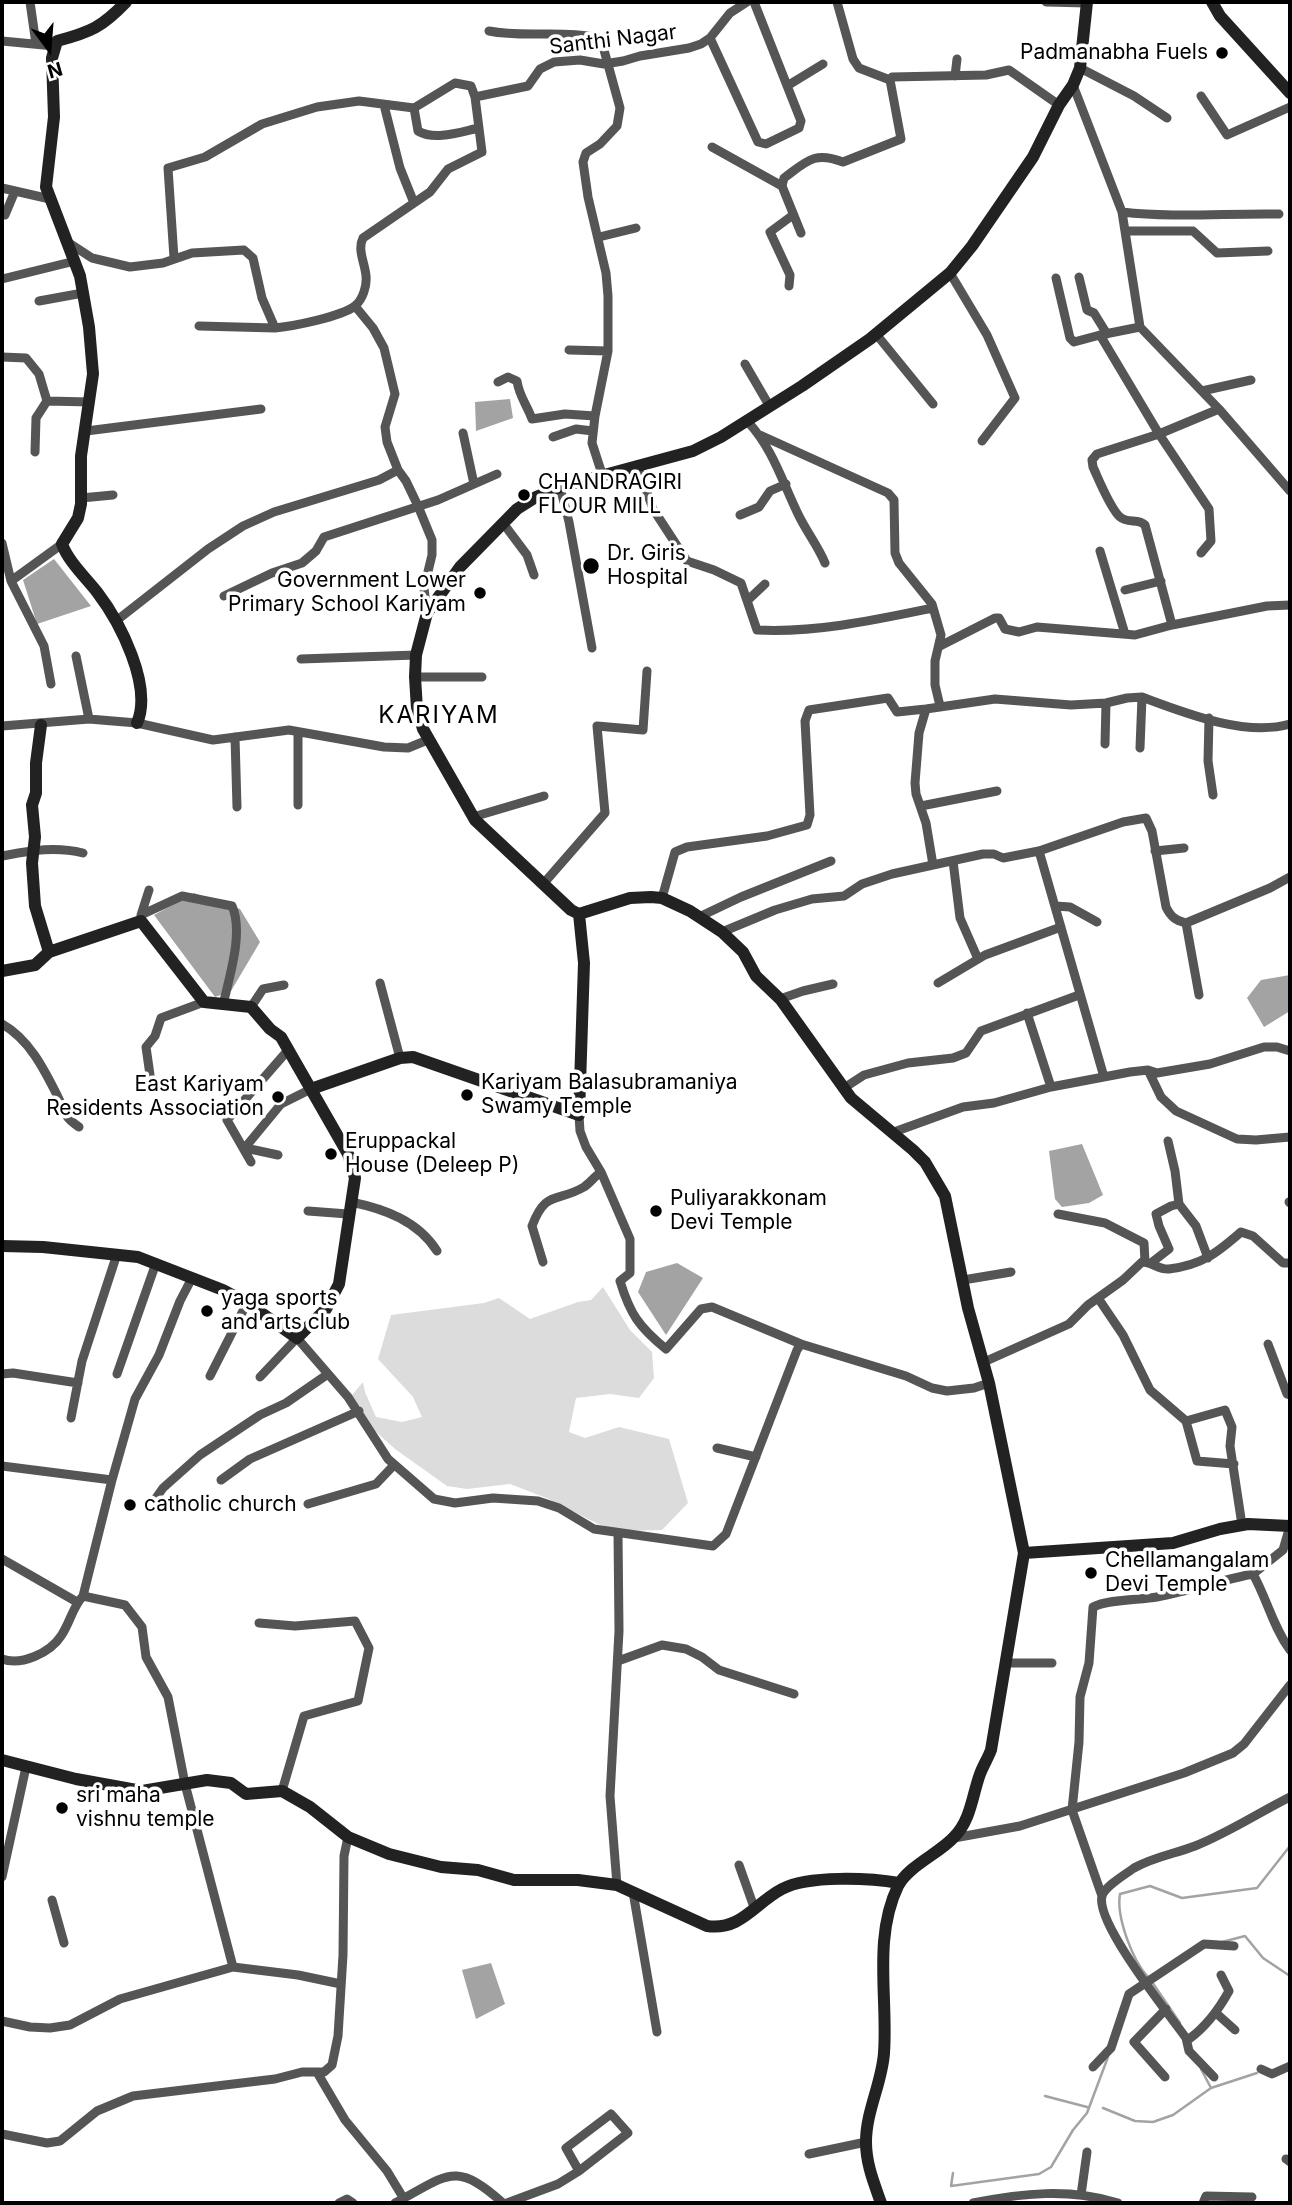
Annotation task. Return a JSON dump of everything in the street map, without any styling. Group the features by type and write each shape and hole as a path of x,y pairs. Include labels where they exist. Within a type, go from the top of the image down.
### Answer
{"street":[{"path":"30,2 36,44"},
{"path":"11,581 62,544 78,518 81,456 93,374 83,293 62,222 50,199 46,182 54,117 54,46 57,41 101,26 126,2"},
{"name":"Santhi Nagar","path":"475,97 528,86 540,69 554,62 580,60 609,63 655,52 689,48 709,38 730,13 747,2"},
{"path":"709,38 760,144 766,144 799,128 801,124 754,2"},
{"path":"837,2 853,59 859,68 890,80"},
{"path":"579,914 559,901 544,883 473,817 423,729 417,709 415,677 416,655 427,613 460,567 503,523 527,503 560,487 693,451 748,422 876,334 950,273 972,246 1033,157 1080,68 1087,2 1046,2"},
{"path":"1212,2 1220,16 1290,93"},
{"path":"489,31 512,35 571,32 594,37 604,50 609,63 620,108 617,126 600,144 586,153 583,162 608,296 608,351 592,443 602,474"},
{"path":"2,41 54,46"},
{"path":"955,76 957,59"},
{"path":"786,86 823,64"},
{"path":"1080,68 1134,96 1167,118"},
{"path":"890,80 898,75 986,75 1009,70 1059,105"},
{"path":"801,233 782,186 783,178 811,158 826,156 843,162 901,139 890,80"},
{"path":"174,258 168,168 205,157 262,124 317,107 359,101 414,108 455,83 471,86 475,97 482,152 448,169 430,192 361,242 366,280 355,306 311,321 275,328 199,326"},
{"path":"1073,85 1122,212 1140,327 1219,409 1290,491"},
{"path":"1201,96 1227,135 1290,107"},
{"path":"384,105 400,168 414,203"},
{"path":"414,108 418,131 423,134 447,134 479,128"},
{"path":"712,147 782,186"},
{"path":"2,188 50,199"},
{"path":"5,215 15,191"},
{"path":"1122,212 1159,216 1279,214"},
{"path":"789,286 790,275 770,232 793,215"},
{"path":"599,237 636,228"},
{"path":"1126,231 1193,231 1217,253 1268,251"},
{"path":"67,242 92,258 131,267 155,264 192,253 244,250 253,258 262,298 275,328"},
{"path":"2,279 75,261"},
{"path":"950,273 987,335 1015,398 982,441"},
{"path":"1079,277 1087,310 1094,313 1158,435 1209,509 1211,541 1201,553"},
{"path":"1056,278 1070,338 1074,342 1140,327"},
{"path":"39,301 83,293"},
{"path":"355,306 373,328 384,348 395,394 385,427 390,452 418,506 433,547 424,588 427,613"},
{"path":"876,334 933,404"},
{"path":"569,350 608,351"},
{"path":"2,357 26,358 39,374 47,401 36,418 35,452"},
{"path":"745,364 770,407"},
{"path":"498,382 508,377 517,381 519,395 527,403 532,419 565,414 595,416"},
{"path":"1202,391 1251,380"},
{"path":"47,401 90,402"},
{"path":"86,431 261,408"},
{"path":"1172,625 1144,524 1118,515 1092,460 1097,454 1158,435 1219,409"},
{"path":"748,422 760,435 786,484 797,513 825,563"},
{"path":"553,437 576,429 593,431"},
{"path":"463,433 474,484"},
{"path":"760,435 888,493 894,500 895,553 899,563 923,591 933,608 941,635 935,662 935,685 940,706"},
{"path":"637,465 653,509 687,561 741,583 757,630 789,631 879,619 933,608"},
{"path":"116,621 208,549 243,526 274,512 379,480 398,470"},
{"path":"223,596 272,573 302,563 316,551 324,537 418,506 497,474"},
{"path":"740,514 759,507 770,491 786,484"},
{"path":"560,487 592,648"},
{"path":"81,498 113,495"},
{"path":"503,523 527,555 534,575"},
{"path":"2,543 11,581 44,646 51,684"},
{"path":"62,544 125,637 141,688 141,712 137,723"},
{"path":"1100,551 1125,634"},
{"path":"1125,590 1161,581"},
{"path":"748,600 765,584"},
{"path":"940,646 995,618 999,618 1005,629 1019,632 1037,627 1144,634 1172,625 1267,606 1290,605"},
{"path":"301,659 416,655"},
{"path":"76,656 89,719"},
{"path":"544,883 605,813 597,726 643,730 647,671"},
{"path":"415,677 482,677"},
{"path":"1140,748 1142,697"},
{"path":"662,898 675,852 687,847 766,836 808,824 810,809 805,721 809,710 888,698 897,712 995,699 1052,705 1106,704 1142,697 1184,712 1253,729 1277,728 1290,724"},
{"path":"1105,744 1106,704"},
{"path":"926,709 919,733 915,765 916,794 926,823 933,865"},
{"path":"1209,718 1208,761 1213,795"},
{"path":"2,726 41,725 89,719 137,723 212,740 289,730 384,747 408,748 430,739"},
{"path":"41,725 33,805 33,849 35,906 49,953"},
{"path":"298,732 299,805"},
{"path":"235,737 237,807"},
{"path":"920,806 997,792"},
{"path":"473,817 544,796"},
{"path":"722,932 775,910 811,899 844,896 862,884 983,854 994,854 1003,858 1039,851 1123,822 1146,818 1150,822 1170,917 1186,923 1290,877"},
{"path":"1155,851 1184,848"},
{"path":"2,856 33,849 65,849 83,853"},
{"path":"1039,851 1104,1077"},
{"path":"953,860 960,918 978,959"},
{"path":"699,917 831,861"},
{"path":"141,918 149,890"},
{"path":"2,971 36,965 49,953 141,918 182,897 232,906 236,930 223,1005"},
{"path":"579,914 629,898 662,898 722,932 743,952 756,976 780,999 851,1098 925,1161 945,1196 968,1308 989,1383 1024,1553 991,1750 966,1820 954,1838 899,1883 887,1921 884,1942 884,2055 866,2142 869,2170 881,2203"},
{"path":"1055,906 1070,907 1097,922"},
{"path":"579,914 584,963 580,1131 630,1239 630,1273 620,1281 628,1306 644,1331 666,1349 701,1309 712,1307 801,1344 906,1376 932,1388 947,1391 974,1388 989,1383"},
{"path":"141,918 204,1002"},
{"path":"1186,923 1199,995"},
{"path":"938,983 978,959 1061,927"},
{"path":"380,983 400,1058"},
{"path":"780,999 803,990 833,984"},
{"path":"251,1007 263,989 284,985"},
{"path":"844,1088 864,1075 908,1063 953,1058 967,1053 981,1031 1079,995"},
{"path":"152,1089 146,1047 155,1036 160,1018 204,1002 251,1007 270,1029 281,1037 289,1049 348,1154 355,1178 339,1284 326,1309 260,1377"},
{"path":"1027,1013 1051,1087"},
{"path":"2,1024 23,1038 57,1095 66,1118 79,1127"},
{"path":"894,1132 963,1107 994,1103 1051,1087 1148,1070 1157,1073 1210,1064 1264,1047 1290,1051"},
{"path":"251,1162 227,1120 289,1049"},
{"path":"278,1155 250,1149 248,1144 281,1104 311,1089 400,1058 413,1057 579,1115"},
{"path":"1148,1070 1161,1097 1176,1111 1237,1139 1290,1138"},
{"path":"1168,1141 1179,1204 1196,1226 1208,1258"},
{"path":"543,1262 531,1226 538,1210 555,1196 585,1186 601,1172"},
{"path":"984,1362 1069,1324 1098,1298 1148,1262 1167,1252 1169,1248 1156,1217 1171,1206 1179,1204"},
{"path":"307,1210 375,1207 406,1222 429,1238 437,1251"},
{"path":"1058,1214 1105,1223 1144,1243 1148,1262"},
{"path":"1148,1262 1162,1269 1169,1269 1208,1258 1217,1254 1241,1232 1253,1236 1283,1263 1290,1263"},
{"path":"2,1246 43,1247 138,1257 223,1290 247,1303 297,1338 359,1411 394,1465 434,1499 455,1503 493,1498 538,1501 559,1508 594,1529 713,1546 726,1534 801,1344"},
{"path":"71,1418 82,1361 117,1254"},
{"path":"117,1374 156,1263"},
{"path":"963,1280 1011,1272"},
{"path":"2,1659 12,1663 29,1660 60,1638 80,1599 135,1399 159,1355 192,1278"},
{"path":"1098,1298 1123,1335 1150,1390 1186,1421 1197,1461 1234,1464"},
{"path":"210,1376 247,1303"},
{"path":"1268,1344 1287,1394 1290,1395"},
{"path":"2,1374 13,1373 78,1383"},
{"path":"156,1498 163,1488 200,1455 328,1374"},
{"path":"1186,1421 1225,1410 1232,1427 1230,1446 1242,1525"},
{"path":"221,1480 250,1459 359,1411"},
{"path":"717,1448 756,1457"},
{"path":"308,1504 376,1484 394,1465"},
{"path":"2,1466 112,1480"},
{"path":"1024,1553 1173,1544 1242,1525 1290,1526 1283,1550 1253,1574 1188,1591 1125,1602 1101,1602 1093,1607 1089,1664 1080,1697 1079,1742 1072,1810 1102,1896 1103,1910 1144,1982 1186,2038 1189,2051 1214,2077"},
{"path":"617,1885 610,1796 618,1661 618,1533"},
{"path":"2,1559 80,1599 125,1605 142,1627 146,1657 168,1697 185,1784 233,1967"},
{"path":"1253,1574 1273,1623 1290,1650"},
{"path":"260,1623 295,1626 355,1621 369,1648 358,1701 304,1716 282,1791"},
{"path":"618,1661 662,1645 686,1649 719,1670 794,1694"},
{"path":"1007,1663 1052,1663"},
{"path":"954,1838 1020,1826 1184,1773 1233,1753 1244,1744 1290,1685"},
{"path":"2,1760 142,1791 220,1781 231,1783 246,1794 282,1791 310,1807 348,1837 383,1852 441,1867 478,1870 514,1880 578,1880 617,1885 707,1926 716,1927 738,1922 783,1888 803,1883 872,1878 899,1883"},
{"path":"2,1877 26,1767"},
{"path":"1102,1896 1133,1869 1150,1860 1194,1846 1290,1797"},
{"path":"2,2134 47,2143 60,2141 97,2111 132,2096 275,2079 302,2072 324,2072 332,2064 338,2036 344,1856 348,1837"},
{"path":"739,1865 755,1910"},
{"path":"633,1892 657,2032"},
{"path":"52,1900 64,1943"},
{"path":"1093,2067 1111,2048 1129,1994 1204,1944 1234,1946"},
{"path":"2,2021 30,2027 70,2025 120,1999 233,1967 298,1975 341,1984"},
{"path":"1186,2038 1192,2037 1216,2013 1229,1991 1221,1975"},
{"path":"1166,2009 1133,2042 1166,2077"},
{"path":"1216,2013 1235,2029"},
{"path":"1261,2069 1272,2074 1290,2066"},
{"path":"318,2074 345,2120 387,2171 400,2201 449,2176 468,2177 505,2203 558,2184 579,2171 628,2133 611,2114 566,2148 579,2171"},
{"path":"809,2154 866,2142"},
{"path":"1081,2195 1087,2152"},
{"path":"973,2203 1051,2192 1118,2203"},
{"path":"1203,2203 1206,2196 1252,2197"},
{"path":"339,2203 347,2199 353,2203"}],"shaded area":[{"path":"510,399 513,418 476,431 475,402"},
{"path":"54,559 91,606 37,624 23,580"},
{"path":"194,893 240,909 260,942 231,991 215,997 154,915"},
{"path":"1290,975 1290,1011 1264,1027 1247,998 1261,980"},
{"path":"1082,1144 1103,1195 1089,1203 1062,1207 1055,1199 1049,1151"},
{"path":"677,1263 703,1278 666,1335 638,1292 646,1272"},
{"path":"603,1287 630,1330 652,1352 654,1378 639,1398 610,1394 576,1398 569,1432 585,1438 619,1427 669,1439 688,1503 662,1530 623,1531 598,1524 549,1499 510,1484 467,1489 447,1486 395,1449 375,1431 352,1395 363,1382 376,1417 402,1422 422,1417 413,1397 378,1359 391,1315 484,1303 499,1298 530,1319 591,1300"},
{"path":"491,1963 505,2004 476,2019 462,1970"}],"waterway":[{"path":"1148,1977 1136,1960 1126,1937 1120,1914 1120,1894 1150,1886 1182,1898 1257,1888 1290,1846"},
{"path":"1222,1942 1245,1936 1263,1958 1290,1976"},
{"path":"1152,1982 1180,2023"},
{"path":"953,2173 951,2186 1039,2174 1051,2167 1073,2130 1087,2113 1108,2057"},
{"path":"1201,2069 1211,2088"},
{"path":"1103,2108 1135,2121 1153,2122 1173,2115 1211,2088 1257,2073"},
{"path":"1045,2096 1087,2107"}],"place":[{"name":"Padmanabha Fuels","path":"1222,53"},
{"name":"CHANDRAGIRI FLOUR MILL","path":"524,495"},
{"name":"Dr. Giris Hospital","path":"591,566"},
{"name":"Government Lower Primary School Kariyam","path":"480,593"},
{"name":"Kariyam Balasubramaniya Swamy Temple","path":"467,1095"},
{"name":"East Kariyam Residents Association","path":"278,1097"},
{"name":"Eruppackal House (Deleep P)","path":"331,1154"},
{"name":"Puliyarakkonam Devi Temple","path":"656,1211"},
{"name":"yaga sports and arts club","path":"207,1311"},
{"name":"catholic church","path":"130,1505"},
{"name":"Chellamangalam Devi Temple","path":"1091,1573"},
{"name":"sri maha vishnu temple","path":"62,1808"}],"district":[{"name":"KARIYAM","path":"439,716"}]}
